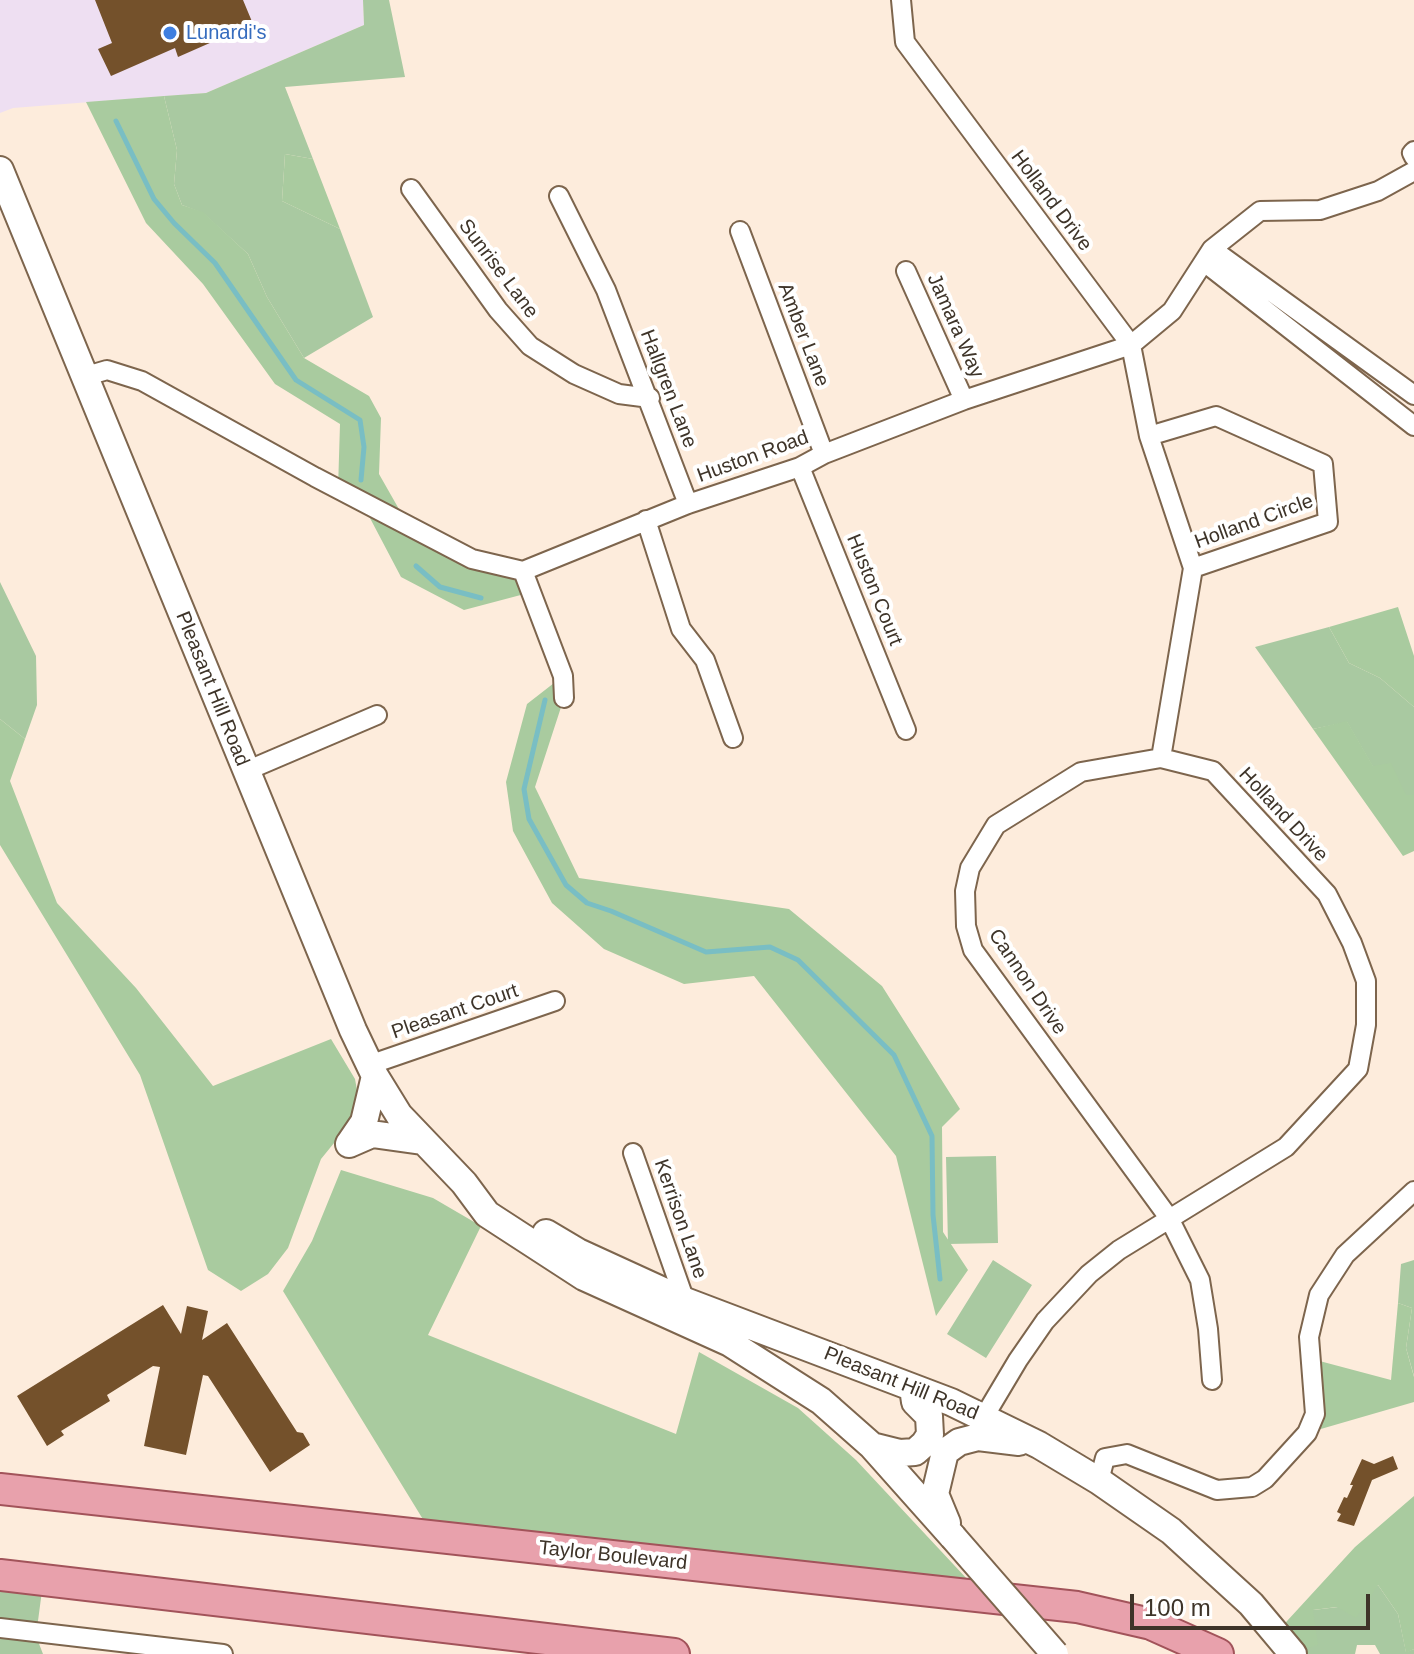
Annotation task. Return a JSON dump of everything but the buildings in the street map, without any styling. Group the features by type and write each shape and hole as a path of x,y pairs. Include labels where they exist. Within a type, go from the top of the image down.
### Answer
{"main road":[{"name":"Pleasant Hill Road","path":"0,170 372,1070 399,1115 464,1183 487,1214 572,1270 730,1343 821,1401 872,1446 1055,1654"},
{"path":"372,1070 364,1122 349,1144 372,1134 422,1141"},
{"name":"Pleasant Hill Road","path":"464,1183 578,1252 685,1301 913,1388 984,1417 1039,1445 1099,1481 1171,1531 1251,1604 1293,1654"},
{"path":"872,1446 900,1453 915,1452 924,1444 930,1435 929,1416 915,1402 913,1388"},
{"path":"953,1537 935,1494 945,1452 959,1442 978,1437 1039,1445"},
{"name":"Taylor Boulevard","path":"0,1489 1077,1607 1151,1624 1218,1654"},
{"path":"0,1575 674,1654"}],"street":[{"name":"Holland Drive","path":"901,0 905,42 1131,345 1149,436 1193,568 1161,758 1213,771 1327,894 1352,943 1366,981 1366,1025 1358,1069 1286,1147 1119,1250 1089,1274 1045,1321 984,1417"},
{"name":"Huston Road","path":"523,571 688,504 800,467 824,454 964,400 1131,345 1172,311 1208,256 1260,211 1320,210 1378,191 1414,171"},
{"name":"Sunrise Lane","path":"411,189 498,310 530,346 574,374 619,394 650,398"},
{"name":"Hallgren Lane","path":"559,196 606,290 650,398 688,504"},
{"name":"Amber Lane","path":"740,231 824,454"},
{"path":"1208,256 1414,395"},
{"path":"1208,256 1414,426"},
{"name":"Jamara Way","path":"906,271 964,400"},
{"path":"83,377 107,370 142,381 472,559 523,571 563,676 564,698"},
{"name":"Holland Circle","path":"1149,436 1216,416 1323,464 1328,522 1193,568"},
{"name":"Huston Court","path":"800,467 906,730"},
{"path":"646,520 681,629 705,660 733,738"},
{"path":"246,771 377,715"},
{"name":"Cannon Drive","path":"1161,758 1081,772 996,825 970,868 965,891 966,926 973,950 1169,1218 1200,1280 1212,1380"},
{"name":"Pleasant Court","path":"372,1070 555,1001"},
{"name":"Kerrison Lane","path":"633,1153 685,1301"},
{"path":"1099,1481 1105,1458 1127,1454 1217,1490 1252,1487 1265,1479 1307,1433 1315,1414 1309,1337 1319,1295 1345,1255 1414,1191"},
{"path":"0,1628 223,1654"}],"shaded area":[{"path":"0,0 363,0 364,25 206,93 13,108 0,113"}],"green space":[{"path":"363,0 389,0 405,77 285,87 313,159 285,154 282,201 340,229 373,317 304,358 267,297 248,254 203,213 182,205 174,184 177,150 164,96 206,93 364,25"},
{"path":"164,96 177,150 174,184 182,205 203,212 248,254 267,297 304,358 369,396 381,418 379,474 408,525 523,571 532,592 464,610 401,577 361,501 338,489 340,424 275,384 203,284 146,223 86,102"},
{"path":"285,154 313,159 340,229 282,201"},
{"path":"0,582 36,656 37,705 25,739 0,719"},
{"path":"1398,607 1414,656 1414,707 1380,678 1349,663 1329,627"},
{"path":"1329,627 1349,663 1380,678 1414,707 1414,795 1406,796 1373,767 1347,722 1313,729 1255,647"},
{"path":"563,676 564,698 535,787 579,878 789,909 882,986 960,1109 942,1127 943,1232 968,1270 936,1316 896,1156 754,976 684,984 604,949 552,903 513,831 506,782 527,704"},
{"path":"0,719 25,739 10,781 57,903 136,988 213,1086 331,1039 355,1079 359,1101 356,1116 321,1159 288,1248 268,1274 241,1291 208,1270 140,1075 0,845"},
{"path":"1347,721 1373,766 1391,763 1406,795 1414,795 1414,851 1403,856 1313,729"},
{"path":"996,1156 998,1243 948,1244 946,1157"},
{"path":"341,1170 433,1198 481,1226 428,1335 676,1434 699,1352 798,1408 856,1460 968,1580 424,1521 283,1291 312,1241"},
{"path":"993,1260 1032,1285 986,1358 947,1334"},
{"path":"1414,1260 1414,1376 1406,1348 1412,1308 1398,1303 1401,1264"},
{"path":"1398,1303 1412,1308 1406,1348 1414,1377 1414,1402 1307,1433 1312,1359 1391,1380"},
{"path":"1414,1496 1414,1649 1406,1653 1398,1614 1378,1585 1356,1618 1337,1607 1313,1610 1318,1645 1291,1652 1276,1633 1355,1547"},
{"path":"0,1578 43,1583 36,1636 43,1654 0,1654"},
{"path":"1378,1585 1398,1614 1406,1652 1414,1649 1414,1654 1380,1654 1375,1645 1357,1645 1355,1654 1291,1652 1313,1610 1338,1607"}],"waterway":[{"path":"116,121 154,199 215,263 296,380 360,420 364,447 361,480"},
{"path":"416,566 440,587 481,598"},
{"path":"545,700 524,789 529,819 566,885 587,903 706,952 770,947 798,960 894,1055 932,1136 933,1215 940,1279"}],"place":[{"name":"Lunardi's","path":"170,33"}]}
